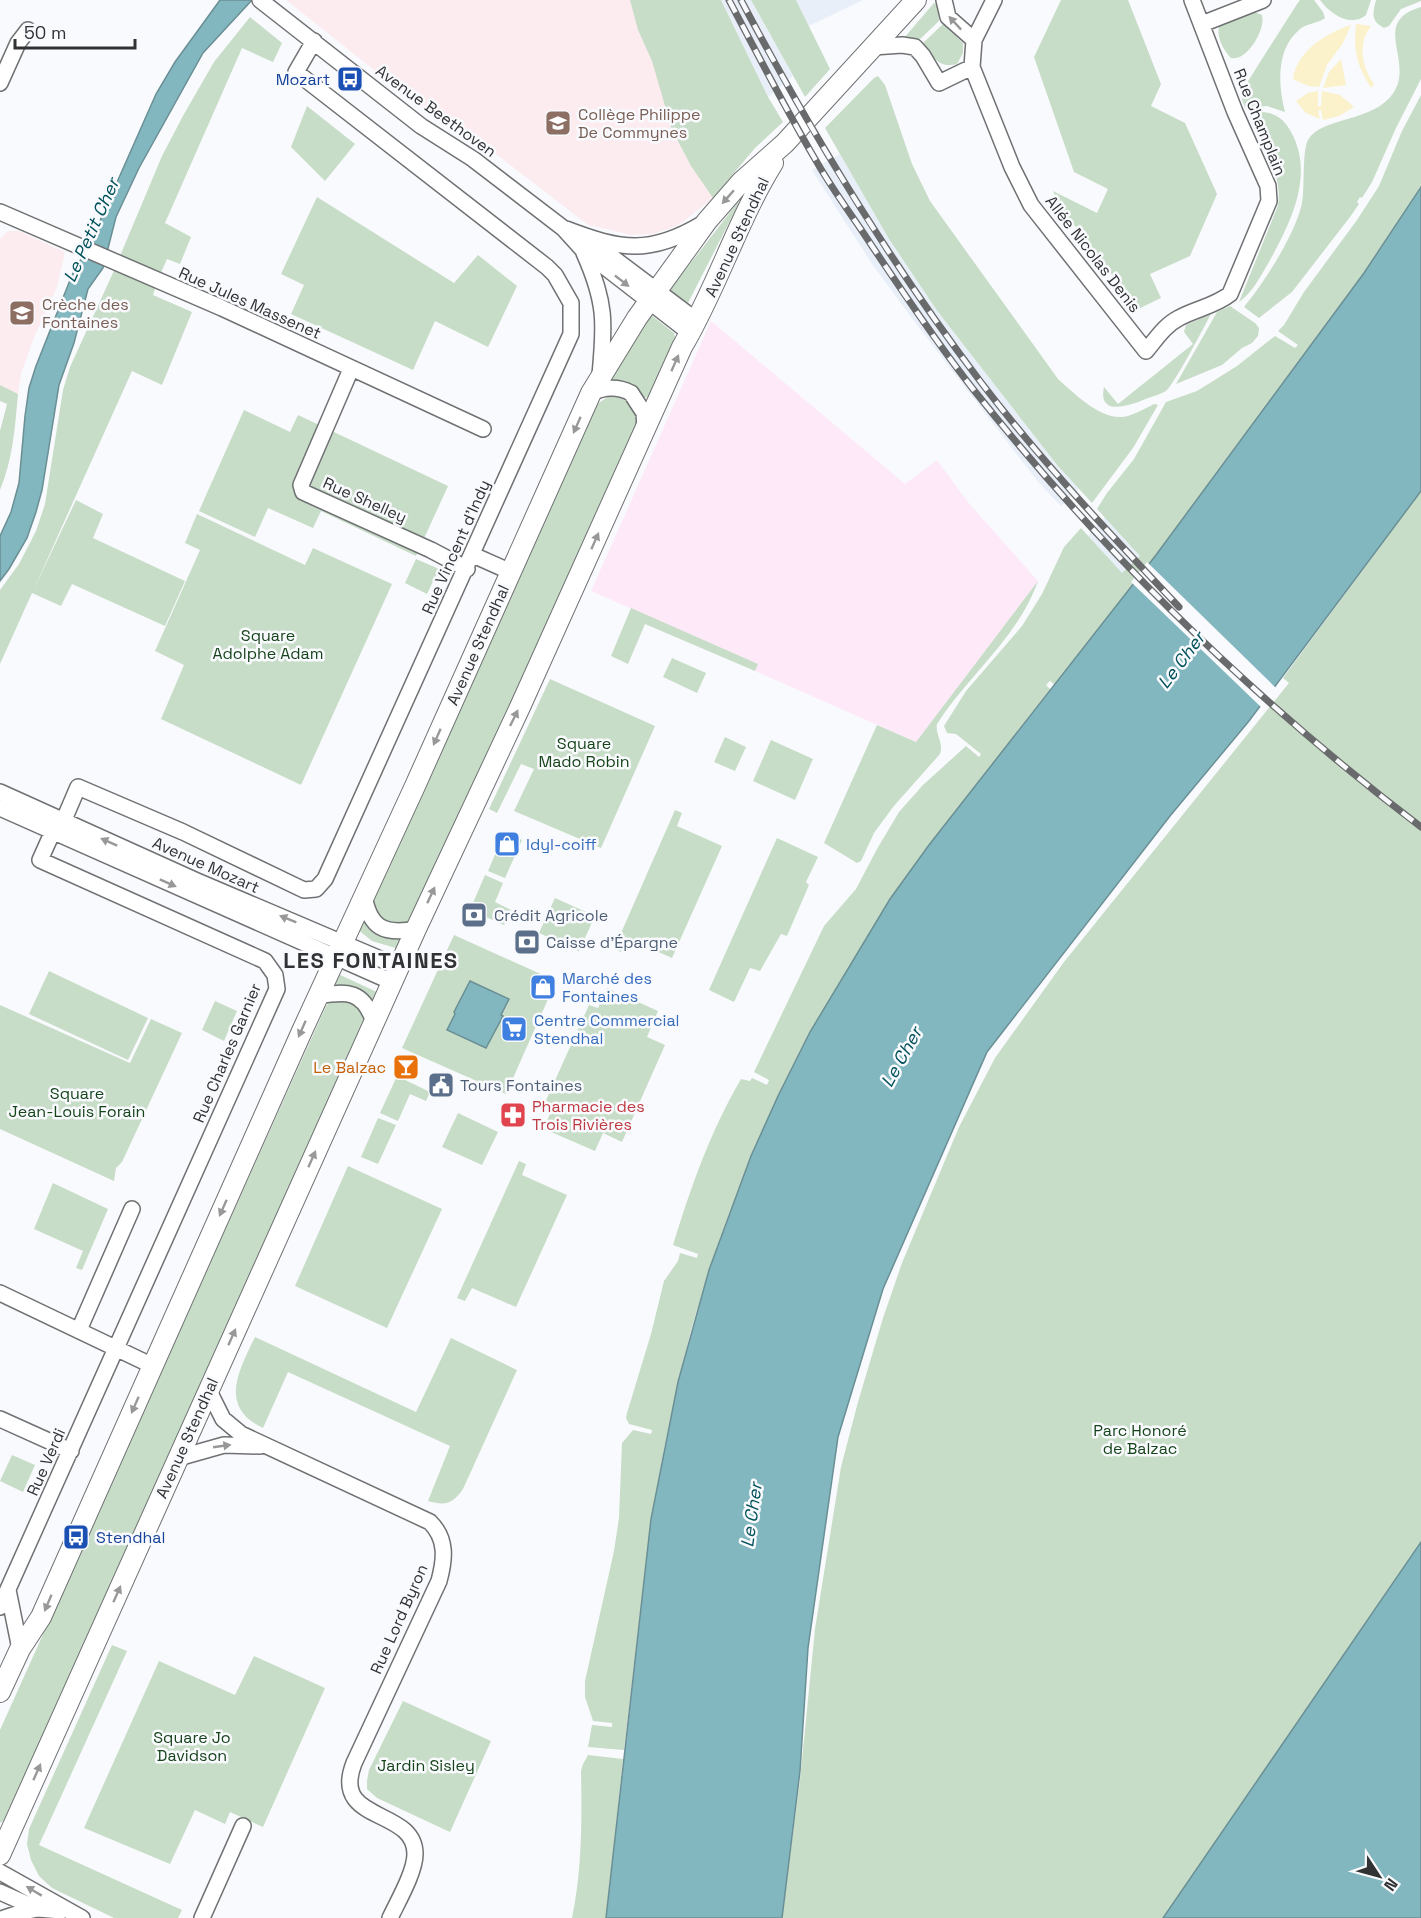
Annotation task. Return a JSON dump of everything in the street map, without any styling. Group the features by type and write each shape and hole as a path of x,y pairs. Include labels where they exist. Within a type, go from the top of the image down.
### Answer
{"street":[{"name":"Avenue Stendhal","path":"0,1692 20,1649 41,1617 338,949 596,385 652,296 707,221 741,182 785,143 916,0"},
{"path":"944,0 948,17 974,40"},
{"name":"Allée Nicolas Denis","path":"994,0 974,40 972,67 1012,167 1031,205 1146,351"},
{"name":"Rue Champlain","path":"1146,351 1179,317 1222,300 1230,294 1269,201 1268,186 1235,112 1192,0"},
{"path":"1202,24 1263,0"},
{"name":"Avenue Beethoven","path":"261,1 422,126 473,159 693,327"},
{"path":"0,83 18,43 28,30"},
{"name":"Rue Vincent d'Indy","path":"58,827 78,787 183,832 304,890 316,889 326,879 572,334 571,303 555,275 547,267 296,72 314,41"},
{"path":"873,47 915,46 939,83 972,67"},
{"name":"Avenue Stendhal","path":"0,1855 7,1827 209,1391 395,974 520,707 682,347 756,191 785,143"},
{"name":"Rue Jules Massenet","path":"0,212 222,308 483,429"},
{"path":"585,244 649,246 676,238 707,221"},
{"name":"Avenue Beethoven","path":"585,244 603,307 603,339 596,385"},
{"name":"Rue Shelley","path":"351,369 301,485 303,492 431,550 470,562"},
{"path":"596,385 631,393 644,414 645,430"},
{"path":"470,562 511,572"},
{"name":"Avenue Mozart","path":"0,792 58,827"},
{"name":"Avenue Mozart","path":"0,808 58,827 234,897 338,949 395,974"},
{"name":"Rue Charles Garnier","path":"58,827 40,860 265,961 275,975 277,988 117,1349"},
{"path":"364,896 368,912 380,927 394,932 416,929"},
{"path":"318,996 338,993 352,994 365,1003 374,1022"},
{"path":"79,1330 132,1209"},
{"path":"0,1293 153,1366"},
{"name":"Rue Verdi","path":"0,1607 117,1349"},
{"name":"Rue Lord Byron","path":"209,1391 223,1419 241,1434 430,1522 438,1530 442,1540 444,1563 439,1581 351,1771 350,1784 354,1798 365,1809 405,1830 414,1844 416,1855 413,1867 390,1918"},
{"path":"0,1419 71,1451"},
{"name":"Rue Lord Byron","path":"178,1458 224,1445 267,1447"},
{"path":"8,1590 20,1649"},
{"path":"202,1918 243,1826"},
{"path":"0,1872 82,1918"},
{"path":"0,1892 38,1909"},
{"path":"4,1918 38,1909 67,1911"}],"shaded area":[{"name":"Collège Philippe De Commynes","path":"286,0 643,0 672,130 691,166 713,198 683,222 653,234 632,235 588,225 492,151 433,117"},
{"path":"721,0 751,0 793,76 768,97"},
{"path":"796,0 863,0 809,26"},
{"path":"840,154 889,239 938,312 1057,465 1079,489 1061,506 1039,483 917,325 872,264 812,170"},
{"name":"Crèche des Fontaines","path":"8,231 19,231 65,252 57,287 33,340 21,374 18,394 0,385 0,239"},
{"path":"711,321 905,484 937,460 967,501 1038,581 916,742 755,671 758,664 591,591"},
{"path":"1105,517 1140,556 1122,574 1088,536"}],"green space":[{"path":"630,0 721,0 768,97 783,122 755,148 713,198 691,166 672,130 652,61 638,30"},
{"path":"751,0 796,0 830,69 805,97"},
{"path":"1061,0 1128,0 1161,84 1151,106 1185,123 1217,194 1190,256 1150,274 1161,298 1138,309 1060,206 1053,191 1097,213 1108,189 1074,172 1034,57"},
{"path":"1300,0 1314,0 1325,18 1299,30 1286,47 1283,57 1280,80 1285,112 1267,106 1245,108 1241,96 1243,89 1297,4"},
{"path":"1320,0 1371,0 1366,15 1360,19 1347,20 1329,10"},
{"path":"1376,0 1421,1 1401,9 1389,26 1384,28 1375,19"},
{"path":"934,3 938,5 939,21 919,40 904,38"},
{"path":"1421,7 1421,79 1372,182 1362,198 1360,197 1357,202 1359,204 1350,217 1292,292 1259,318 1244,307 1278,257 1299,215 1308,140 1315,132 1325,127 1374,109 1394,92 1399,80 1395,32 1398,22 1406,14"},
{"path":"1252,11 1262,15 1258,36 1243,55 1231,58 1225,51 1218,33 1220,24"},
{"path":"250,17 282,43 273,62 242,48 165,223 191,237 180,264 167,259 160,275 120,256 162,156 184,114 214,62"},
{"path":"943,24 963,43 963,53 957,64 941,63 933,57 923,43"},
{"path":"878,76 885,85 912,164 930,201 1058,379 1090,406 1109,415 1128,416 1154,404 1158,405 1133,448 1092,503 1057,465 938,312 889,239 825,128"},
{"path":"1421,95 1421,187 1364,273 1156,555 1055,685 1050,681 1046,685 1051,690 929,845 890,899 730,1211 691,1330 665,1444 651,1519 624,1750 588,1747 592,1725 612,1727 612,1723 593,1721 585,1697 585,1681 614,1551 619,1518 622,1443 633,1430 651,1434 652,1430 629,1424 626,1418 627,1413 664,1281 678,1261 680,1253 697,1258 698,1254 673,1245 702,1160 730,1099 741,1079 750,1081 752,1078 767,1085 769,1080 754,1072 824,926 856,889 899,812 923,785 966,746 979,757 981,754 956,734 947,733 944,726 966,691 1022,626 1042,594 1064,547 1081,528 1122,573 1140,556 1097,509 1134,459 1166,402 1197,391 1237,366 1275,336 1295,348 1298,345 1278,331 1379,186 1402,131"},
{"path":"307,106 355,144 325,181 291,147"},
{"path":"1257,112 1275,115 1288,127 1296,144 1301,179 1292,213 1277,247 1256,284 1239,302 1277,208 1279,197 1271,160 1249,114"},
{"path":"317,197 454,283 478,255 517,286 488,347 435,321 413,370 291,314 304,285 281,274"},
{"path":"739,203 687,305 669,291"},
{"path":"117,264 157,283 153,295 192,312 162,385 132,371 33,591 76,500 103,514 93,538 185,581 165,626 72,584 61,606 32,593 0,664 0,590 19,564 36,531 45,504 63,390 70,367"},
{"path":"1230,306 1255,323 1259,328 1258,336 1222,365 1176,384 1217,312"},
{"path":"1211,314 1166,391 1126,406 1111,406 1106,403 1103,397 1104,387 1118,404 1193,344 1184,332 1186,325"},
{"path":"651,315 674,333 675,337 648,398 634,388 612,381 611,377 648,316"},
{"path":"0,385 18,394 11,455 0,490 0,431 7,404 0,401"},
{"path":"608,397 621,398 632,405 639,412 639,423 409,927 384,923 371,905 597,404"},
{"path":"244,410 290,432 298,415 448,486 416,556 321,511 313,528 268,508 255,537 199,511"},
{"name":"Parc Honoré de Balzac","path":"1421,491 1421,1542 1163,1918 782,1918 800,1780 815,1629 841,1467 883,1318 902,1263 959,1127 995,1058 1064,962 1289,683 1283,678"},
{"name":"Square Adolphe Adam","path":"197,514 305,565 313,548 392,584 301,785 161,719 184,665 155,651 200,550 185,543"},
{"path":"416,559 439,569 427,594 405,583"},
{"path":"1038,581 1018,620 937,724 940,754 893,807 874,833 861,861 857,863 824,843 877,725 916,742"},
{"path":"631,608 758,664 755,671 645,624 628,664 611,656"},
{"path":"672,658 706,673 697,693 663,677"},
{"name":"Square Mado Robin","path":"550,679 655,726 601,848 514,811 534,769 521,764 497,813 489,809"},
{"path":"725,737 746,747 735,771 714,762"},
{"path":"771,740 813,759 795,800 753,781"},
{"path":"675,810 682,813 677,826 722,846 672,958 627,938 621,952 614,949"},
{"path":"505,831 522,840 505,878 488,871"},
{"path":"777,838 818,857 806,882 809,885 787,936 781,934 760,971 750,968 734,1002 709,990"},
{"path":"485,875 503,883 495,902 511,910 504,925 470,910"},
{"path":"555,898 595,916 579,951 539,933"},
{"path":"362,918 379,934 402,937 399,949 372,941 357,929"},
{"path":"454,935 556,981 506,1094 402,1048"},
{"path":"49,971 148,1018 128,1060 29,1014"},
{"path":"336,973 379,993 373,1004 351,987 333,986"},
{"path":"607,988 658,1011 647,1037 665,1045 622,1142 603,1133 595,1151 544,1129 551,1111 543,1107 589,1005 598,1008"},
{"path":"332,1000 352,1004 367,1018 12,1816 0,1823 0,1730 326,1006"},
{"path":"215,1001 237,1011 224,1041 202,1030"},
{"name":"Square Jean-Louis Forain","path":"0,1005 130,1063 151,1019 182,1033 122,1162 116,1168 114,1181 0,1129"},
{"path":"397,1076 430,1092 426,1101 410,1094 398,1121 380,1113"},
{"path":"458,1113 498,1132 482,1165 442,1147"},
{"path":"378,1118 396,1125 378,1164 361,1157"},
{"path":"519,1161 526,1164 522,1175 567,1195 516,1307 472,1288 465,1301 457,1298"},
{"path":"348,1166 442,1209 387,1328 295,1286"},
{"path":"53,1183 108,1209 82,1270 76,1268 83,1251 34,1229"},
{"path":"255,1337 416,1412 451,1338 517,1370 463,1489 452,1501 439,1503 428,1501 450,1446 288,1372 263,1428 249,1419 241,1410 236,1399 236,1387 243,1362"},
{"path":"12,1455 35,1465 23,1492 0,1481"},
{"path":"112,1645 127,1651 39,1845 182,1910 178,1918 114,1918 52,1888 39,1876 31,1860 27,1844 29,1829"},
{"name":"Square Jo Davidson","path":"254,1656 325,1688 263,1827 230,1812 225,1824 195,1810 170,1864 84,1828 159,1661 235,1695"},
{"name":"Jardin Sisley","path":"403,1701 491,1741 450,1832 377,1798 367,1789 369,1770"},
{"path":"588,1755 623,1759 606,1918 572,1918 580,1864 581,1771"}],"sand":[{"path":"1356,24 1371,26 1364,40 1363,55 1366,70 1374,84 1371,88 1357,57"},
{"path":"1351,25 1343,43 1327,65 1319,87 1308,86 1293,79 1300,60 1314,44"},
{"path":"1341,59 1346,85 1323,88 1329,72"},
{"path":"1318,91 1318,107 1321,106 1322,91 1340,95 1354,107 1339,116 1323,120 1321,110 1318,111 1320,119 1306,113 1296,101 1308,93"}],"water":[{"name":"Le Petit Cher","path":"220,0 252,0 203,53 139,168 116,217 103,268 88,289 74,343 59,385 42,490 36,512 27,538 0,581 0,536 11,512 19,483 29,388 36,366 72,275 91,241 156,94 175,62"},
{"name":"Le Cher","path":"1421,187 1421,491 1249,721 1170,816 987,1052 883,1289 838,1437 808,1648 800,1771 782,1918 606,1918 651,1519 678,1382 709,1270 751,1156 778,1096 810,1032 890,899 929,845 1156,555 1364,273"},
{"path":"470,981 509,999 486,1048 447,1030"},
{"path":"1421,1542 1421,1918 1163,1918"}],"pier":[{"path":"1147,562 1277,689 1262,708 1131,582"}],"railway":[{"path":"729,0 831,185 947,354 1023,450 1128,566 1240,676 1299,728 1421,827"},
{"path":"741,0 823,147 883,243 946,336 1003,411 1052,468 1179,607"}],"place":[{"name":"Mozart","path":"350,79"},
{"name":"Collège Philippe De Commynes","path":"558,123"},
{"name":"Crèche des Fontaines","path":"22,313"},
{"name":"Idyl-coiff","path":"507,844"},
{"name":"Crédit Agricole","path":"474,915"},
{"name":"Caisse d'Épargne","path":"527,942"},
{"name":"Marché des Fontaines","path":"543,987"},
{"name":"Centre Commercial Stendhal","path":"514,1029"},
{"name":"Le Balzac","path":"406,1067"},
{"name":"Tours Fontaines","path":"441,1085"},
{"name":"Pharmacie des Trois Rivières","path":"513,1115"},
{"name":"Stendhal","path":"76,1537"}],"district":[{"name":"LES FONTAINES","path":"371,960"}]}
